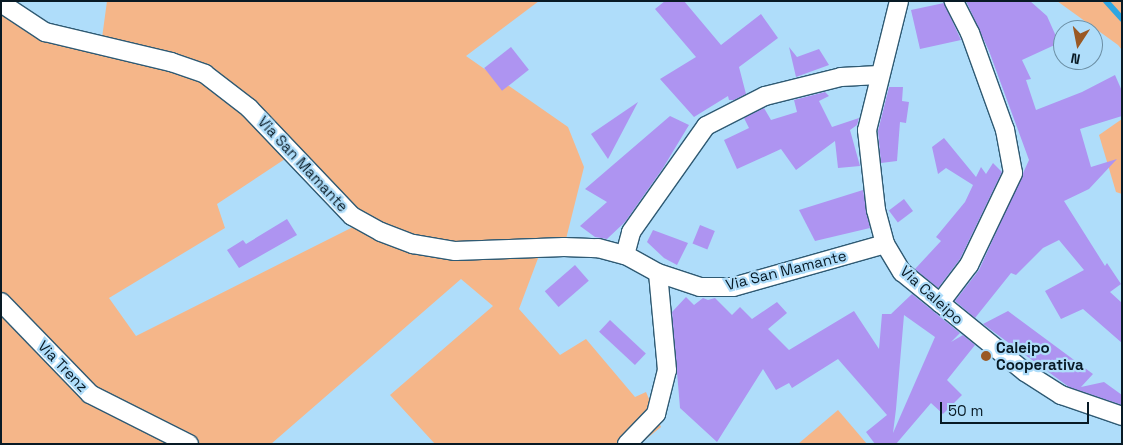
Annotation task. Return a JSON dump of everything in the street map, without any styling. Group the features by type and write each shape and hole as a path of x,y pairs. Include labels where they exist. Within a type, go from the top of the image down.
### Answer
{"street":[{"name":"Via Caleipo","path":"899,1 879,75 867,130 876,210 885,244 902,272 1024,372 1061,395 1122,416"},
{"path":"940,303 969,265 1013,173 1005,130 970,33 954,1"},
{"name":"Via San Mamante","path":"1,3 45,32 171,62 205,74 249,108 352,216 381,232 413,244 455,251 564,247 598,248 625,255 658,273 700,286 733,287 885,244"},
{"path":"625,255 631,232 706,126 765,96 841,77 879,75"},
{"path":"627,444 656,414 665,384 666,357 658,273"},
{"name":"Via Trenz","path":"1,302 90,394 189,444"}],"shaded area":[{"path":"1,1 37,20 102,38 107,1 539,1 466,56 568,127 584,167 564,247 543,245 519,309 560,355 586,339 635,397 646,392 661,427 640,444 435,444 390,395 493,306 461,279 271,444 1,444","holes":["288,157 353,227 136,336 109,298 225,228 217,204"]},
{"path":"1057,1 1122,1 1122,50 1103,34 1103,20 1083,20"},
{"path":"1122,119 1122,194 1116,192 1099,135"},
{"path":"838,410 867,444 798,444"}],"building":[{"path":"665,1 684,1 721,45 761,14 778,38 739,67 746,94 734,100 729,100 728,96 694,117 660,79 696,57 655,9"},
{"path":"966,1 1030,1 1047,16 1053,30 1053,46 1022,60 1031,79 1026,80 1036,110 1082,92 1115,75 1122,91 1122,116 1080,129 1091,167 1117,159 1089,189 1064,201 1105,266 1107,263 1121,284 1110,292 1122,303 1122,343 1083,309 1061,319 1045,291 1084,270 1059,240 1043,248 1016,275 1011,273 975,318 955,301 979,270 1029,160 989,51"},
{"path":"944,3 961,40 920,49 911,10"},
{"path":"511,47 529,70 502,91 484,68"},
{"path":"789,47 797,57 819,49 829,65 796,77"},
{"path":"889,87 903,87 902,101 909,102 906,123 900,122 897,161 881,163 878,131"},
{"path":"825,92 829,96 819,101 832,127 859,118 857,125 850,130 860,166 838,168 835,141 796,170 781,149 737,169 724,140 749,128 744,118 764,108 771,120 797,112 794,100"},
{"path":"638,102 608,159 591,134"},
{"path":"670,116 689,125 663,168 625,222 607,239 595,237 580,226 607,202 585,189"},
{"path":"944,138 976,177 981,167 986,174 993,163 1002,172 960,259 938,288 915,269 941,241 936,237 965,202 973,185 946,168 938,174 932,147"},
{"path":"863,190 870,228 815,241 799,210"},
{"path":"904,199 913,211 898,222 889,210"},
{"path":"287,219 297,235 239,268 227,250 243,240 246,244"},
{"path":"700,225 715,231 707,250 693,244"},
{"path":"653,230 688,243 677,265 664,258 647,242"},
{"path":"575,265 589,281 559,307 545,291"},
{"path":"912,294 960,333 951,342 963,335 975,345 947,380 962,395 943,414 931,403 896,444 875,444 866,432 887,415 838,359 792,388 789,383 776,390 763,369 717,442 680,408 672,312 686,297 694,305 703,298 708,300 715,298 732,315 740,307 752,319 777,302 787,313 768,329 789,350 854,311 879,349 882,314 891,314","holes":["904,315 935,337 893,433"]},
{"path":"1008,311 1093,374 1081,387 1104,382 1122,395 1122,405 1069,387 983,324"},
{"path":"610,320 646,353 635,365 599,332"}],"waterway":[{"path":"1106,1 1122,19"}],"place":[{"name":"Caleipo Cooperativa","path":"986,356"}]}
